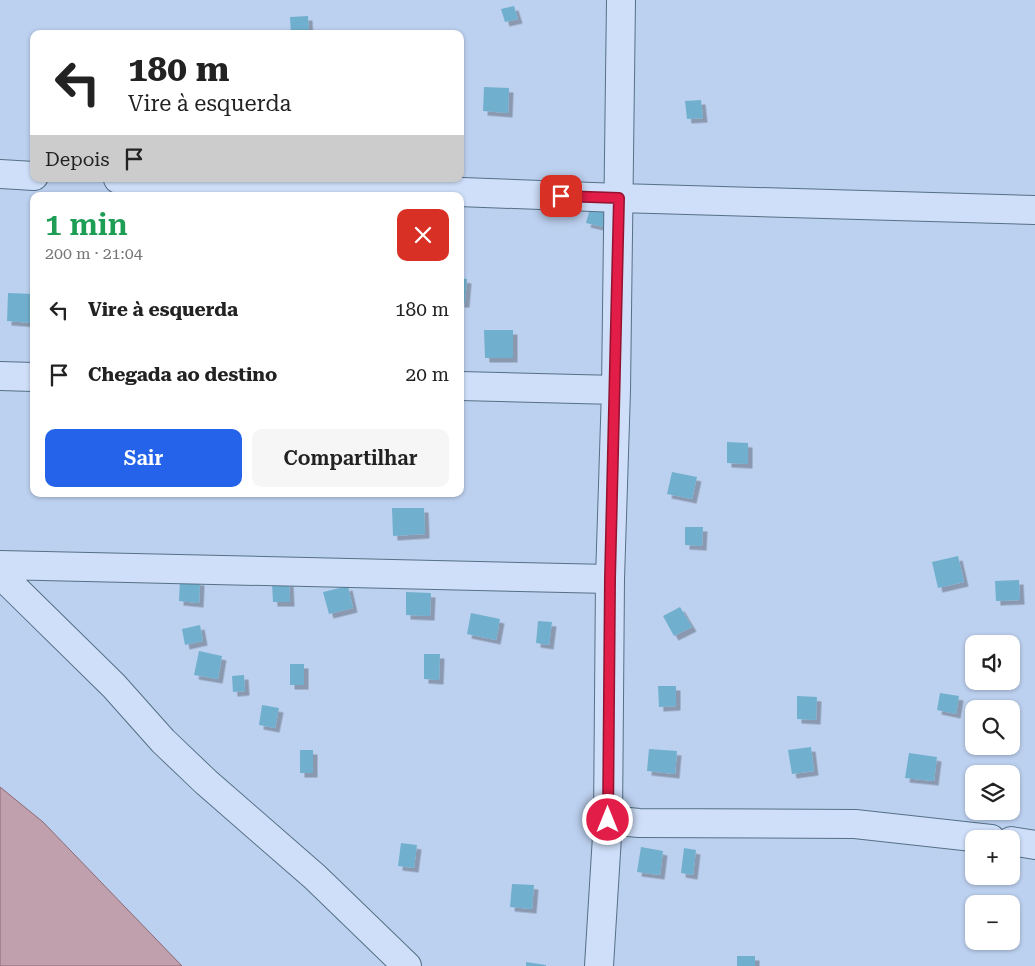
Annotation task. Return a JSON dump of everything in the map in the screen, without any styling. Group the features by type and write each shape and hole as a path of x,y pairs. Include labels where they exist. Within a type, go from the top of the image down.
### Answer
{"street":[{"path":"599,966 608,820 610,579 616,390 621,0"},
{"path":"0,174 30,176"},
{"path":"197,182 461,192"},
{"path":"464,192 1035,210"},
{"path":"0,376 30,377"},
{"path":"464,386 616,390"},
{"path":"0,565 610,579"},
{"path":"0,574 114,686 170,748 314,877 407,966"},
{"path":"608,820 639,823 855,824 965,836"},
{"path":"1020,842 1035,845"}],"shaded area":[{"path":"0,787 43,822 182,966 0,966"}],"building":[{"path":"514,6 518,19 505,22 501,9"},
{"path":"308,16 309,30 291,30 290,17"},
{"path":"484,87 509,88 508,113 483,111"},
{"path":"701,100 703,118 687,119 685,101"},
{"path":"591,205 607,209 603,227 586,223"},
{"path":"464,279 467,279 464,303"},
{"path":"8,293 30,294 30,323 7,321"},
{"path":"484,330 513,330 513,358 485,358"},
{"path":"727,442 748,443 748,464 727,463"},
{"path":"672,472 697,477 692,499 667,494"},
{"path":"392,508 424,508 425,534 393,536"},
{"path":"685,527 703,527 702,546 685,545"},
{"path":"958,556 964,582 938,588 932,562"},
{"path":"180,580 200,581 199,603 179,601"},
{"path":"1019,580 1020,600 996,601 995,581"},
{"path":"289,582 290,602 273,602 272,583"},
{"path":"348,586 353,608 329,614 323,592"},
{"path":"406,592 431,593 430,616 406,615"},
{"path":"680,607 692,627 674,636 663,616"},
{"path":"471,613 500,619 496,640 467,634"},
{"path":"538,621 552,622 549,645 536,643"},
{"path":"200,625 203,641 185,645 182,629"},
{"path":"199,651 222,656 218,679 194,675"},
{"path":"424,654 440,654 439,680 424,679"},
{"path":"290,664 304,664 304,685 290,685"},
{"path":"244,675 245,691 233,692 232,676"},
{"path":"658,686 676,686 676,706 659,707"},
{"path":"940,693 959,696 956,714 937,710"},
{"path":"797,696 817,697 816,720 797,719"},
{"path":"262,705 279,708 275,728 259,725"},
{"path":"811,747 814,771 792,774 788,750"},
{"path":"649,749 677,751 675,774 647,771"},
{"path":"300,750 313,750 313,773 300,773"},
{"path":"909,753 937,757 934,781 905,778"},
{"path":"401,843 417,845 414,868 398,866"},
{"path":"641,847 663,851 660,875 637,872"},
{"path":"684,848 696,850 693,875 681,873"},
{"path":"512,884 534,885 532,909 510,907"},
{"path":"737,956 755,956 755,966 737,966"},
{"path":"526,962 546,965 546,966 526,966"}],"route":[{"path":"561,196 619,198 616,390 610,579 608,820"}]}
